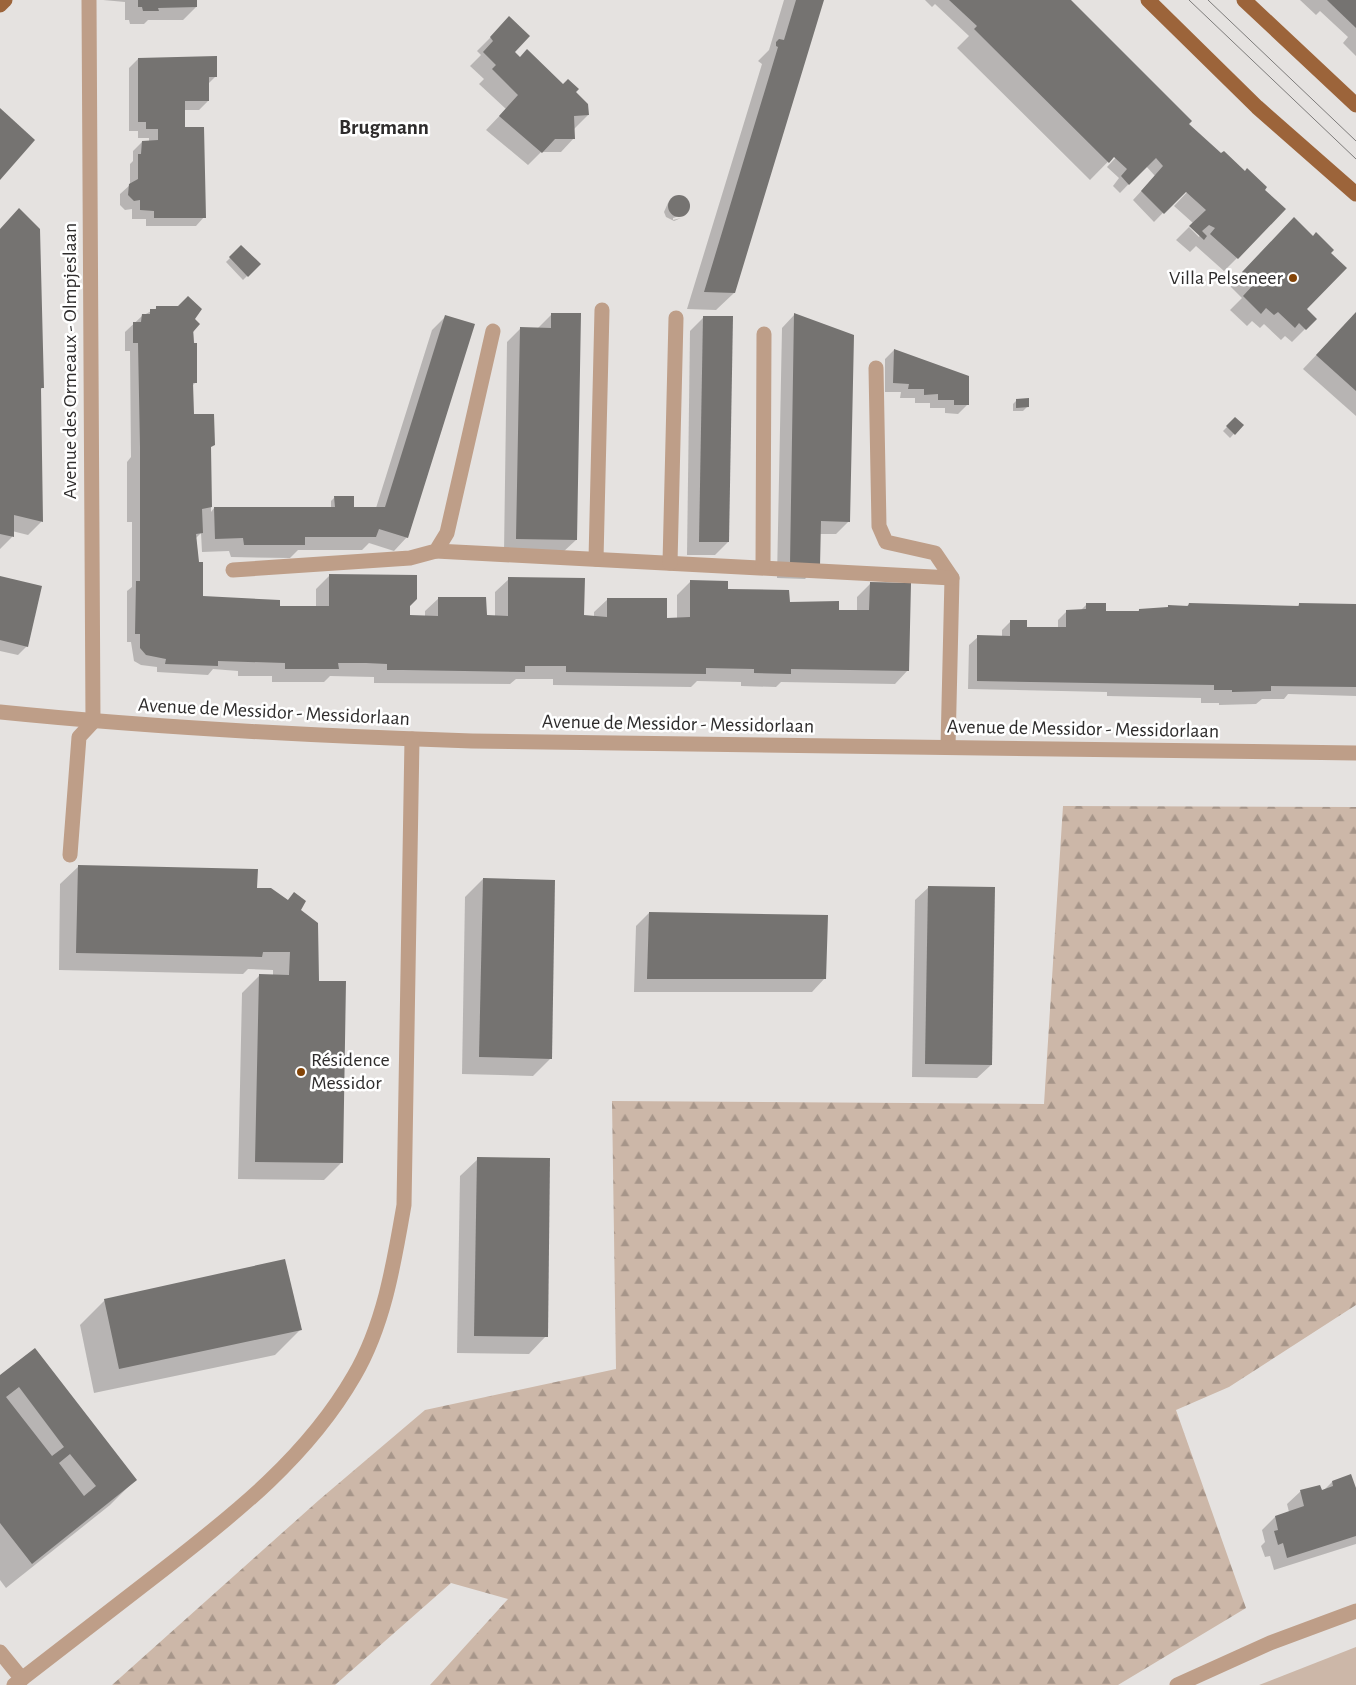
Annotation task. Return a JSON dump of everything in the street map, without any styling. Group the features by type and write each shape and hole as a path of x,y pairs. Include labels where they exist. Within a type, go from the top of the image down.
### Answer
{"main road":[{"path":"0,5 5,0"},
{"path":"1148,0 1257,107 1356,194"},
{"path":"1244,0 1356,105"}],"street":[{"name":"Avenue des Ormeaux - Olmpjeslaan","path":"89,0 93,722"},
{"path":"596,559 602,310"},
{"path":"670,563 676,318"},
{"path":"436,551 447,533 493,331"},
{"path":"763,567 764,334"},
{"path":"876,368 879,526 886,542 935,553 952,578 948,747"},
{"path":"233,570 410,558 436,551 952,578"},
{"name":"Avenue de Messidor - Messidorlaan","path":"0,712 93,722 412,739 1356,753"},
{"path":"70,854 79,738 93,722"},
{"path":"0,1652 18,1682 234,1515 286,1466 323,1424 355,1375 375,1330 392,1273 404,1206 412,739"},
{"path":"1177,1685 1270,1643 1356,1610"}],"green space":[{"path":"1063,806 1356,807 1356,1305 1229,1387 1176,1410 1246,1608 1118,1685 430,1685 508,1599 451,1583 335,1685 112,1685 319,1500 425,1410 616,1369 612,1101 1044,1104"},
{"path":"1356,1647 1356,1685 1259,1685"}],"building":[{"path":"138,0 197,0 197,7 158,8 159,11 143,11 142,7 138,7"},
{"path":"796,0 824,0 735,293 704,292 778,47 776,42 779,39 784,40"},
{"path":"949,0 1071,0 1192,121 1189,124 1221,153 1224,151 1245,171 1247,168 1267,187 1265,190 1286,209 1238,259 1210,234 1215,228 1209,225 1202,231 1207,236 1204,240 1189,226 1206,210 1186,192 1164,214 1141,191 1163,166 1156,158 1129,185 1121,176 1127,169 1114,157 1109,163 974,29 977,26"},
{"path":"1327,0 1356,0 1356,28 1330,3"},
{"path":"509,16 530,36 515,52 520,57 527,49 563,84 568,79 579,89 576,92 588,104 589,115 574,116 575,139 555,139 542,153 499,116 518,95 492,69 496,65 483,52 493,41 490,37"},
{"path":"217,56 217,77 209,77 209,101 185,101 185,127 204,127 206,218 154,218 154,211 140,210 140,200 134,201 128,195 129,184 138,179 138,154 141,154 142,141 158,140 158,129 146,129 146,122 138,122 138,58"},
{"path":"0,108 35,140 0,180"},
{"path":"679,195 687,198 690,206 687,214 679,217 671,214 668,206 671,198"},
{"path":"19,208 40,229 44,388 41,388 43,522 14,515 14,537 0,534 0,229"},
{"name":"Villa Pelseneer","path":"1294,217 1313,236 1316,232 1334,250 1331,253 1347,268 1307,309 1317,319 1306,330 1299,323 1295,328 1278,312 1274,315 1266,308 1261,314 1243,296 1254,284 1242,272"},
{"path":"241,245 261,264 248,277 229,257"},
{"path":"188,296 202,309 195,319 200,324 193,332 194,343 197,343 197,383 193,383 194,414 214,414 215,445 211,447 212,507 202,509 203,533 196,534 199,562 203,562 203,596 280,600 280,606 329,606 329,574 417,575 417,599 410,606 410,615 438,616 438,597 486,597 487,615 508,616 508,577 585,578 584,615 607,617 607,598 667,598 667,618 690,617 690,580 728,581 728,589 789,590 790,602 839,601 839,610 869,610 870,582 911,583 909,671 791,669 791,674 754,673 754,669 706,668 706,674 566,672 566,666 525,666 525,672 387,670 387,664 366,663 338,663 339,669 285,669 285,663 218,661 218,666 165,664 166,659 146,655 140,648 140,634 135,634 136,581 140,581 140,447 138,343 133,343 133,322 141,322 142,314 150,314 150,309 156,309 156,306 178,306"},
{"path":"1356,312 1356,391 1316,355"},
{"path":"551,313 581,313 577,540 516,539 520,327 551,328"},
{"path":"794,313 854,335 850,522 821,521 820,566 790,565"},
{"path":"445,315 475,324 408,538 379,529 376,537 305,537 305,545 244,545 243,538 215,539 214,507 335,507 334,496 354,496 354,507 385,507"},
{"path":"703,316 733,316 729,542 699,542"},
{"path":"894,349 969,376 969,405 954,405 954,400 938,400 938,394 924,395 924,389 908,389 909,384 893,383"},
{"path":"1029,398 1029,407 1016,408 1016,399"},
{"path":"1235,417 1244,425 1235,435 1226,426"},
{"path":"0,576 42,586 28,647 0,640"},
{"path":"1086,603 1106,603 1106,611 1139,611 1139,609 1168,607 1168,605 1188,606 1189,603 1299,606 1299,603 1356,604 1356,687 1271,686 1271,691 1232,692 1232,690 1214,690 1214,685 977,681 977,635 1010,636 1010,620 1027,620 1027,627 1066,627 1066,610 1086,609"},
{"name":"Résidence Messidor","path":"78,865 258,869 257,888 271,888 288,900 294,892 306,901 301,910 318,923 319,981 346,981 343,1163 255,1162 259,974 289,975 290,952 263,952 262,957 76,953"},
{"path":"483,878 555,880 552,1059 479,1057"},
{"path":"928,886 995,887 992,1065 925,1064"},
{"path":"649,912 828,915 826,979 647,979"},
{"path":"477,1157 550,1158 548,1337 474,1336"},
{"path":"285,1259 302,1330 119,1369 104,1299"},
{"path":"35,1348 137,1480 32,1564 0,1523 0,1375","holes":["19,1387 64,1447 52,1456 6,1397","70,1454 96,1486 84,1496 59,1463"]},
{"path":"1351,1474 1356,1488 1356,1536 1287,1558 1283,1543 1278,1545 1274,1531 1278,1530 1275,1516 1304,1506 1300,1490 1320,1485 1322,1490 1333,1486 1332,1481"}],"tram line":[{"path":"1189,0 1356,159"},
{"path":"1208,0 1356,141"}],"place":[{"name":"Villa Pelseneer","path":"1293,278"},
{"name":"Résidence Messidor","path":"301,1072"}],"district":[{"name":"Brugmann","path":"384,127"}]}
